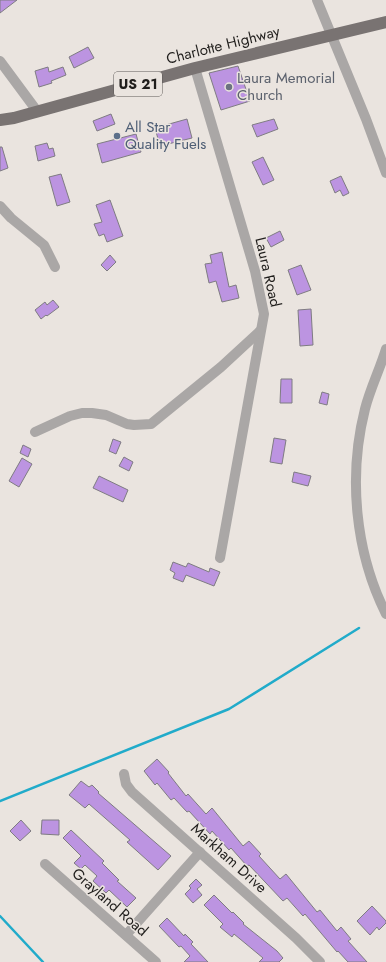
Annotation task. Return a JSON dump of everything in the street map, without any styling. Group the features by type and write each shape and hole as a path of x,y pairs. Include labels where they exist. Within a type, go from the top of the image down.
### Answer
{"main road":[{"name":"Charlotte Highway","path":"0,120 195,68 331,34 386,22"}],"street":[{"path":"317,0 366,119 386,173"},
{"path":"0,62 37,111"},
{"name":"Laura Road","path":"195,68 255,271 264,314 220,558"},
{"path":"0,206 11,218 44,245 55,267"},
{"path":"35,432 70,416 92,412 106,415 127,424 151,424 221,367 260,331"},
{"path":"386,349 365,409 359,437 356,472 357,503 364,555 371,578 386,614"},
{"name":"Markham Drive","path":"124,774 126,784 132,792 296,938 320,962"},
{"path":"126,935 200,852"},
{"name":"Grayland Road","path":"45,864 156,962"}],"building":[{"path":"0,0 17,0 0,13"},
{"path":"88,47 94,58 74,68 69,57"},
{"name":"Laura Memorial Church","path":"238,66 250,101 221,110 209,73"},
{"path":"48,67 49,72 63,67 66,75 51,81 52,83 39,87 35,71"},
{"path":"111,114 115,124 97,131 93,121"},
{"path":"187,119 192,138 160,146 155,128"},
{"path":"274,119 278,129 257,137 252,125"},
{"path":"136,134 141,152 102,163 97,144"},
{"path":"47,143 49,149 53,148 55,156 38,161 35,146"},
{"path":"0,147 2,147 8,168 0,171"},
{"path":"263,157 274,180 263,185 252,162"},
{"path":"61,174 70,202 57,206 49,177"},
{"path":"341,176 349,193 343,196 340,190 335,193 330,181"},
{"path":"110,200 123,236 107,242 104,234 99,236 94,224 102,222 96,205"},
{"path":"280,231 284,240 271,247 266,238"},
{"path":"222,252 229,287 236,285 239,298 222,302 216,281 209,283 205,264 212,263 210,255"},
{"path":"110,255 116,262 107,271 101,265"},
{"path":"301,265 311,290 297,295 288,270"},
{"path":"53,300 59,307 41,319 35,310 45,302 47,305"},
{"path":"311,309 313,345 300,346 298,310"},
{"path":"281,379 292,379 292,403 280,403"},
{"path":"322,392 329,394 327,405 319,403"},
{"path":"274,438 286,440 282,464 270,462"},
{"path":"113,439 121,442 116,454 109,451"},
{"path":"23,445 31,449 28,457 20,453"},
{"path":"124,457 133,462 129,471 119,466"},
{"path":"22,458 32,464 19,487 9,481"},
{"path":"294,472 311,476 308,486 292,482"},
{"path":"99,476 128,490 123,502 93,488"},
{"path":"173,562 186,567 188,563 209,572 210,568 220,572 214,586 186,575 183,582 173,578 175,573 170,570"},
{"path":"157,759 169,772 168,773 186,796 188,794 206,814 212,808 243,846 249,841 261,854 259,856 280,879 286,874 317,912 320,910 337,931 341,927 351,939 348,941 367,962 348,962 338,951 337,952 305,914 303,916 287,898 283,901 231,848 229,850 212,831 210,834 189,811 187,812 174,798 171,800 157,783 155,785 144,771"},
{"path":"81,781 89,787 92,785 99,792 98,793 171,856 158,870 127,842 130,840 89,804 85,808 69,795"},
{"path":"21,820 31,831 20,841 10,831"},
{"path":"42,820 59,820 59,835 41,834"},
{"path":"71,830 104,861 102,863 119,880 117,881 136,898 127,907 109,890 106,893 93,881 97,876 85,865 81,869 74,863 81,856 63,838"},
{"path":"196,879 202,885 197,889 202,895 193,903 185,894 191,888 189,886"},
{"path":"214,895 244,923 243,924 277,951 283,958 279,962 259,962 263,958 234,934 232,937 220,927 223,924 204,905"},
{"path":"372,906 386,921 386,923 379,930 377,927 370,935 357,921"},
{"path":"167,918 184,936 185,934 193,942 191,944 208,962 184,962 190,956 159,926"}],"waterway":[{"path":"0,801 229,709 359,628"},
{"path":"0,916 43,962"}],"place":[{"name":"Laura Memorial Church","path":"229,87"},
{"name":"All Star Quality Fuels","path":"117,136"}]}
